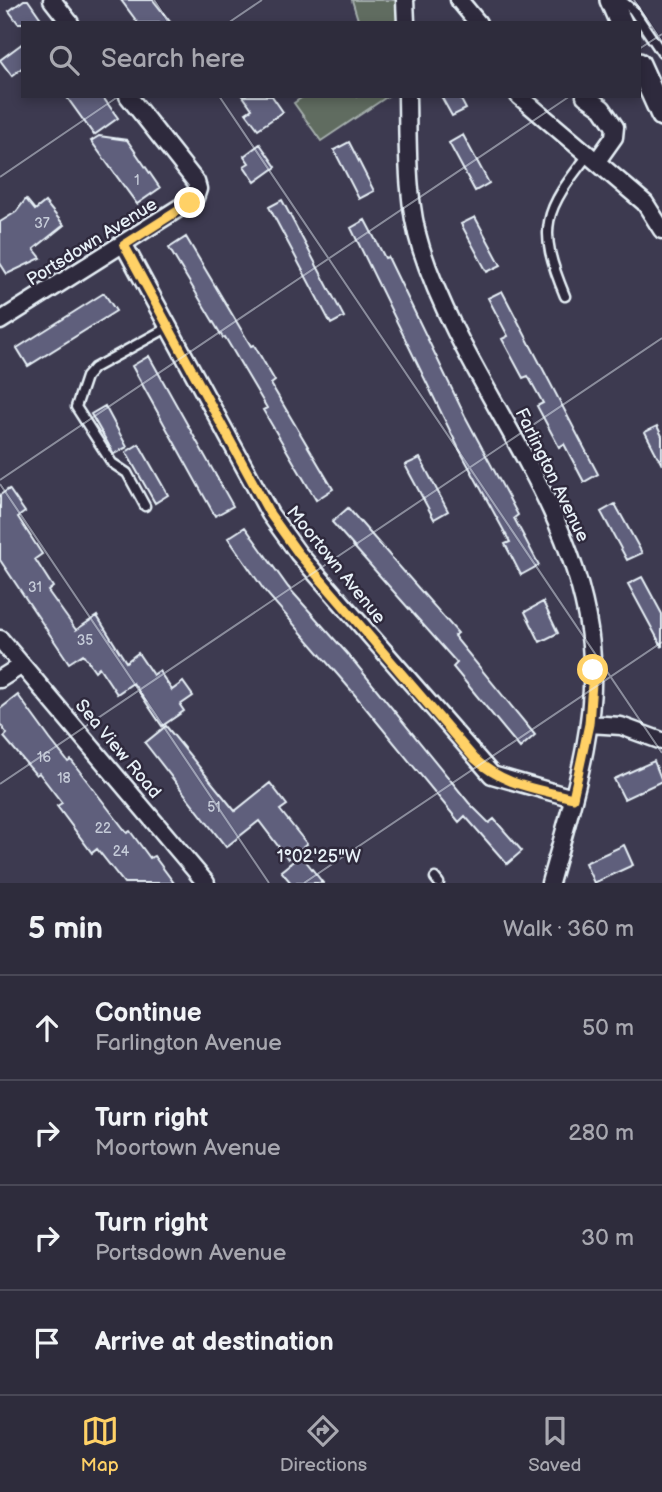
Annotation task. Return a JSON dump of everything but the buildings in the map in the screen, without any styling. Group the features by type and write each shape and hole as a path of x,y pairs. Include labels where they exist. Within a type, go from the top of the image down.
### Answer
{"main road":[{"path":"611,0 620,21"},
{"path":"641,68 662,115"}],"street":[{"path":"52,0 68,21"},
{"path":"405,0 406,21"},
{"path":"459,0 476,21"},
{"name":"Portsdown Avenue","path":"0,321 190,203 198,189 130,98"},
{"name":"Farlington Avenue","path":"407,98 409,163 424,255 444,304 555,517 578,579 591,645 589,724 551,883"},
{"path":"521,98 645,204 662,230"},
{"path":"587,98 602,108 615,127 614,137 593,157"},
{"name":"Moortown Avenue","path":"124,245 270,514 298,553 474,758 492,775 573,798"},
{"name":"Sea View Road","path":"0,639 206,883"},
{"path":"0,679 22,665"},
{"path":"589,724 621,726 662,741"}],"lane":[{"path":"621,0 640,21"},
{"path":"641,22 662,53"},
{"path":"565,296 550,256 547,228 562,189 593,157"},
{"path":"145,506 127,473 112,463 76,407 86,377 94,368 167,328"}],"green space":[{"path":"352,0 397,0 399,21 358,21"},
{"path":"301,98 385,98 321,141 294,103"}],"route":[{"path":"190,203 124,245 148,294 270,514 298,553 474,758 492,775 506,781 573,798 589,724 593,670"}]}
